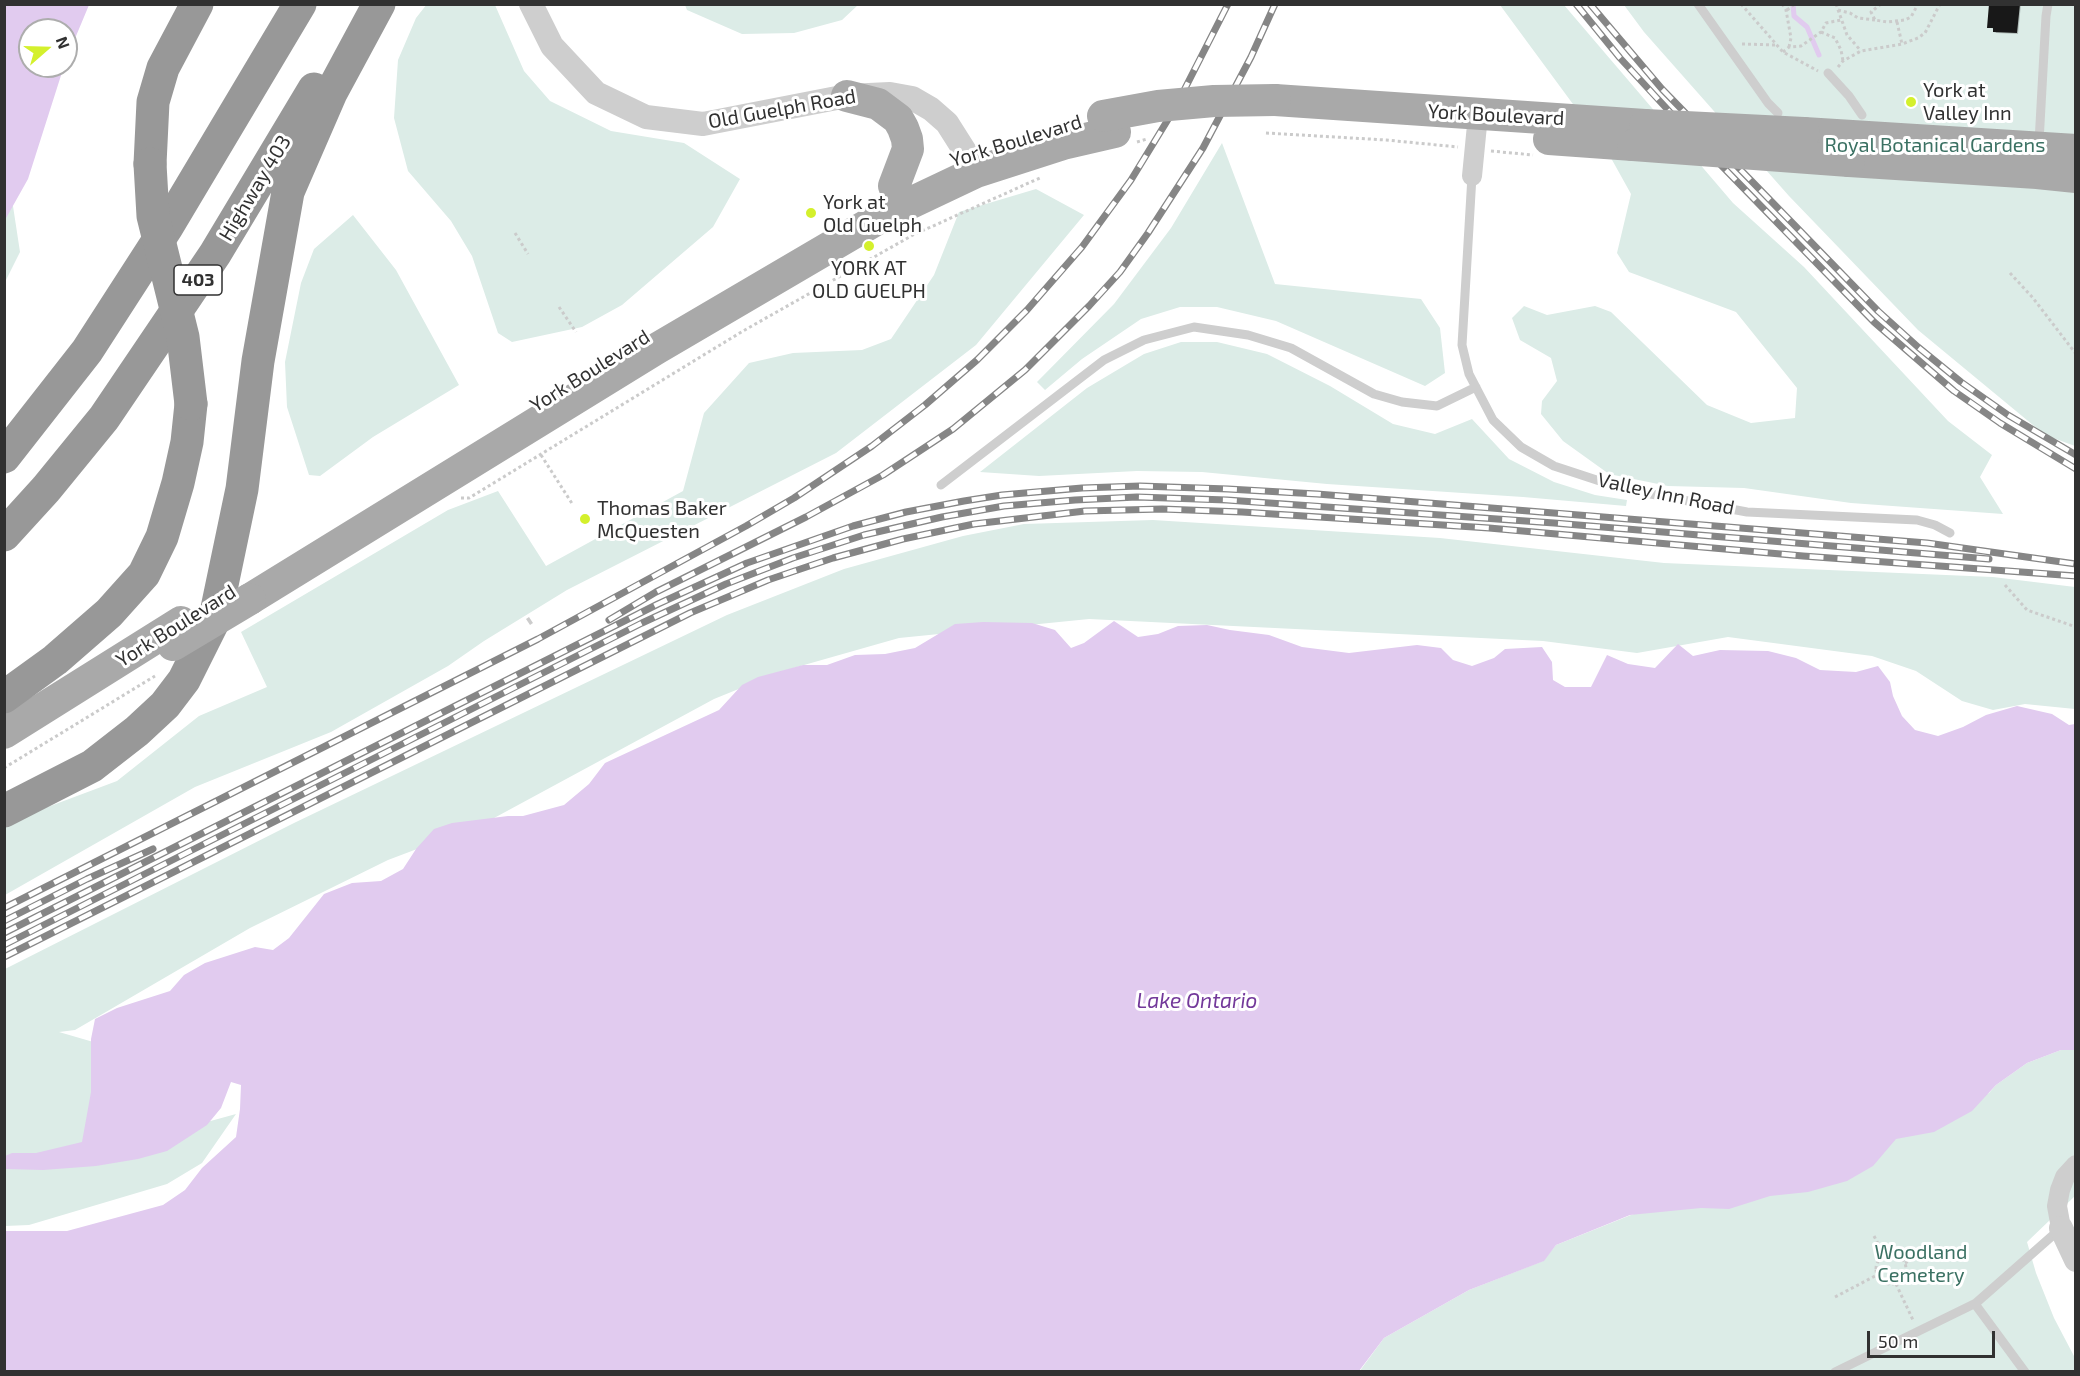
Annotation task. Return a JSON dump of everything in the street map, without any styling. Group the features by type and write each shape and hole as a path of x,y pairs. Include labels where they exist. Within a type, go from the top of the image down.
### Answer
{"highway":[{"path":"4,697 64,653 109,613 144,574 162,537 178,483 187,442 191,404 183,337 153,216 150,164 153,102 163,68 197,4"},
{"name":"403","path":"4,457 87,351 167,227 300,4"},
{"name":"Highway 403","path":"4,535 46,489 104,418 163,332 215,254 364,4"},
{"path":"4,811 92,766 165,705 184,680 215,618 242,489 258,361 288,192 331,93 380,4"}],"main road":[{"path":"847,96 878,104 898,119 903,128 908,149 894,186"},
{"name":"York Boulevard","path":"252,588 648,334 894,186 971,162 1115,131 1184,121 1270,118 1477,133 1639,135 1804,133 2076,150"},
{"name":"York Boulevard","path":"1639,135 1849,161 2076,177"},
{"name":"York Boulevard","path":"4,733 177,634 971,162"},
{"name":"York Boulevard","path":"4,749 177,634"}],"street":[{"name":"Old Guelph Road","path":"531,4 552,46 596,93 646,117 703,124 847,96 890,94 912,98 931,109 947,123 971,162"},
{"name":"Valley Inn Road","path":"1472,176 1477,133"},
{"path":"2076,1165 2065,1177 2057,1206 2061,1228 2076,1260"}],"lane":[{"path":"1698,4 1768,103 1778,113"},
{"path":"2038,147 2048,4"},
{"path":"1828,73 1849,96 1862,115"},
{"name":"Valley Inn Road","path":"1472,176 1462,345 1469,374 1493,420 1521,447 1554,466 1624,489 1747,512 1917,520 1935,525 1950,533"},
{"path":"941,485 1104,360 1144,340 1194,327 1248,335 1291,348 1374,394 1402,402 1437,406 1476,387"},
{"path":"1835,1371 1975,1304 2061,1228"},
{"path":"1975,1304 2025,1371"}],"path":[{"path":"1741,4 1783,52 1818,72 1828,73 1861,51 1918,39 1925,33 1940,4"},
{"path":"1782,4 1786,10 1791,38 1789,47"},
{"path":"1786,10 1795,4"},
{"path":"1836,4 1847,35 1861,51"},
{"path":"1875,20 1871,12 1881,4"},
{"path":"1838,10 1858,18 1897,22 1911,16 1918,4"},
{"path":"1934,4 1937,12"},
{"path":"1783,52 1789,47 1801,46 1821,32 1826,23 1842,20"},
{"path":"1897,22 1902,44"},
{"path":"1821,32 1834,38 1841,50 1843,61"},
{"path":"1726,44 1776,45"},
{"path":"1270,118 1386,140 1477,133"},
{"path":"1115,131 1147,140"},
{"path":"458,498 470,498 743,331 913,235 1044,176"},
{"path":"515,232 528,254"},
{"path":"2010,273 2033,298 2076,354"},
{"path":"559,307 576,332"},
{"path":"541,455 573,505"},
{"path":"2005,585 2027,610 2076,627"},
{"path":"4,768 157,675"},
{"path":"1874,1236 1884,1255"},
{"path":"1905,1263 1942,1246"},
{"path":"1884,1255 1896,1255 1905,1263 1906,1271 1896,1284 1885,1283 1877,1275 1876,1264 1884,1255"},
{"path":"1835,1297 1877,1275"},
{"path":"1896,1284 1918,1331"}],"green space":[{"path":"427,4 495,5 524,71 550,101 611,131 684,143 740,179 713,227 622,305 582,327 512,342 498,333 472,256 451,221 408,171 394,118 398,60 416,18"},
{"path":"685,4 858,5 842,20 794,33 742,34 687,10"},
{"path":"1500,5 1564,5 1733,203 1804,267 1948,421 1992,455 1980,477 2003,514 1851,503 1744,488 1668,486 1609,474 1563,441 1541,414 1542,401 1557,381 1551,358 1520,340 1512,318 1524,306 1547,315 1595,306 1611,312 1707,405 1751,423 1795,418 1797,388 1736,312 1629,272 1617,253 1631,194 1606,149"},
{"name":"Royal Botanical Gardens","path":"1624,5 2075,5 2075,446 2045,435 1918,330 1789,196 1644,32"},
{"path":"1222,143 1275,284 1421,299 1440,328 1445,373 1425,386 1276,321 1217,307 1180,307 1141,319 1082,359 1045,390 1037,382 1114,304 1171,228"},
{"path":"1036,189 1084,215 976,345 836,453 567,590 448,666 331,732 195,787 5,895 5,823 117,781 199,716 267,687 241,632 448,510 498,491 546,566 683,491 704,413 749,363 793,353 862,350 891,339 934,275 959,212"},
{"path":"11,193 20,252 5,282 5,202"},
{"path":"353,215 396,270 459,385 373,437 320,476 309,475 287,407 285,362 301,283 314,249"},
{"path":"1181,342 1217,342 1267,354 1330,386 1393,424 1435,434 1472,419 1509,459 1554,482 1595,495 1627,500 1626,506 1327,484 1202,472 1137,471 1039,476 980,472 1087,388 1144,354"},
{"path":"1153,520 1440,538 1664,563 1993,577 2075,587 2075,709 2025,704 1993,710 1962,701 1916,671 1872,656 1728,637 1637,653 1543,641 1089,619 899,638 783,671 714,699 483,824 388,860 250,928 75,1030 59,1032 107,1046 115,1075 76,1158 236,1114 202,1163 167,1184 29,1225 5,1226 5,969 294,823 727,615 844,569 963,536 1024,524"},
{"name":"Woodland Cemetery","path":"2061,1050 2075,1050 2075,1196 2027,1242 2036,1273 2054,1318 2075,1358 2075,1371 1359,1372 1384,1338 1469,1290 1543,1261 1556,1245 1631,1215 1989,1093 1996,1085 2027,1063"}],"water":[{"path":"5,4 89,5 78,31 78,18 18,18 18,78 60,78 28,179 5,220"},
{"name":"Lake Ontario","path":"1114,621 1138,637 1158,634 1178,626 1207,625 1269,635 1302,647 1349,653 1417,645 1441,648 1453,660 1472,666 1494,658 1505,649 1542,647 1552,662 1553,680 1565,687 1591,687 1607,655 1628,664 1655,668 1678,644 1693,656 1720,650 1768,651 1796,658 1820,670 1856,672 1878,666 1890,682 1893,696 1902,716 1915,730 1938,736 1986,715 2017,706 2052,714 2069,725 2075,724 2075,1050 2061,1050 2027,1063 1996,1085 1972,1111 1934,1132 1896,1139 1873,1166 1847,1181 1808,1192 1770,1196 1729,1209 1701,1208 1630,1215 1556,1245 1544,1261 1469,1290 1384,1338 1359,1371 5,1371 5,1231 67,1231 163,1205 185,1190 202,1168 236,1137 241,1085 231,1082 221,1108 207,1125 167,1151 138,1159 96,1166 43,1170 5,1169 5,1156 12,1153 36,1153 82,1142 91,1092 91,1039 95,1019 117,1008 170,991 184,975 205,963 255,947 273,950 289,938 324,894 352,883 381,881 403,869 416,849 434,829 452,823 523,816 564,805 589,784 605,763 719,710 742,685 758,677 803,665 827,665 855,655 885,654 915,648 955,624 1032,623 1055,630 1071,648 1084,643"}],"building":[{"path":"1989,4 2020,4 2017,33 1993,32 1993,28 1987,28"}],"waterway":[{"path":"1793,4 1794,16 1807,27 1819,55"}],"railway":[{"path":"4,908 538,639 746,526 794,498 872,446 925,405 977,360 1027,310 1082,247 1131,180 1175,108 1228,4"},
{"path":"609,620 656,592 806,517 883,475 953,429 1025,370 1120,272 1148,233 1203,148 1251,57 1275,4"},
{"path":"1576,4 1620,58 1680,123 1874,322 1954,391 2000,423 2076,469"},
{"path":"1590,4 1662,89 1878,311 1961,382 2008,415 2076,455"},
{"path":"4,933 658,604 747,563 853,526 906,512 964,501 1002,495 1082,488 1140,486 1317,494 1927,543 2076,564"},
{"path":"4,945 642,623 726,584 793,558 864,535 942,517 1004,506 1075,500 1137,497 1227,500 1554,523 1989,559"},
{"path":"4,957 690,613 768,580 833,558 903,539 974,524 1085,511 1162,509 1242,512 1489,528 1803,556 2076,576"},
{"path":"4,921 153,849"}],"place":[{"name":"York at Valley Inn","path":"1911,102"},
{"name":"York at Old Guelph","path":"811,213"},
{"name":"YORK AT OLD GUELPH","path":"869,246"},
{"name":"Thomas Baker McQuesten","path":"585,519"}]}
